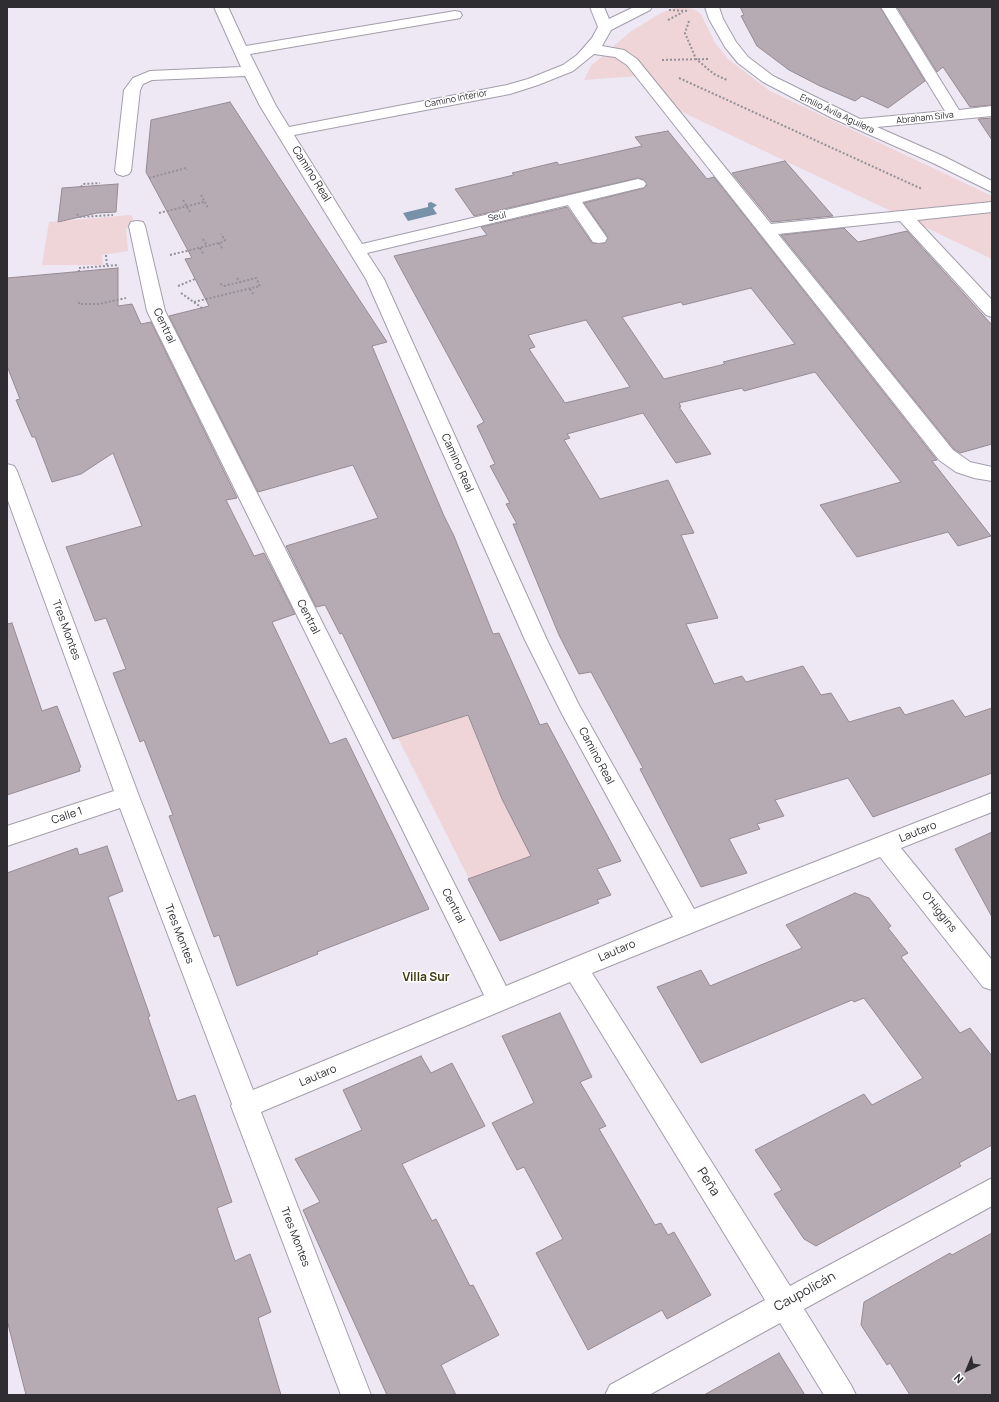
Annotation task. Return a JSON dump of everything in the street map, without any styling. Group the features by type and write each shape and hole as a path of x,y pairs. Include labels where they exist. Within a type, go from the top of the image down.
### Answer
{"street":[{"name":"Camino Real","path":"221,7 250,71 285,132 375,279 543,654 578,722 688,922"},
{"path":"597,7 604,27 645,7"},
{"name":"Emilio Ávila Aguilera","path":"712,7 730,44 740,56 774,82 798,96 939,160 992,187"},
{"path":"888,7 955,115"},
{"path":"241,51 455,15"},
{"name":"Camino Interior","path":"285,132 510,89 533,82 568,68 592,49 599,40 604,27"},
{"path":"592,49 619,53 632,62 946,456 963,467 974,471 992,474"},
{"path":"123,171 132,90 138,81 150,76 250,71"},
{"name":"Abraham Silva","path":"858,124 992,111"},
{"name":"Seúl","path":"356,250 638,184"},
{"path":"572,200 599,238"},
{"path":"765,230 992,207"},
{"path":"904,216 992,311"},
{"name":"Central","path":"128,220 145,262 156,311 500,1000"},
{"name":"Tres Montes","path":"7,471 127,796 244,1106 356,1395"},
{"name":"Calle 1","path":"7,836 127,796"},
{"name":"Lautaro","path":"244,1106 688,922 885,846 992,802"},
{"name":"O'Higgins","path":"885,846 992,979"},
{"name":"Peña","path":"576,969 841,1395"},
{"name":"Caupolicán","path":"620,1395 992,1190"}],"path":[{"path":"664,66 659,60 740,56"},
{"path":"674,75 952,202 954,211"},
{"path":"145,180 186,168 188,170"},
{"path":"201,195 208,208"},
{"path":"183,200 190,212"},
{"path":"157,213 204,202"},
{"path":"77,214 79,217 97,215 128,220"},
{"path":"145,262 225,240 221,234"},
{"path":"204,239 207,246"},
{"path":"219,242 223,250"},
{"path":"200,248 204,255"},
{"path":"106,255 107,266"},
{"path":"79,272 79,268 96,269 107,266 123,266"},
{"path":"237,278 240,282"},
{"path":"194,302 260,286 257,278 222,286 219,283"},
{"path":"174,288 202,308"},
{"path":"250,289 253,294"},
{"path":"79,302 79,304 98,302 129,296"}],"shaded area":[{"path":"677,7 694,9 701,14 715,43 728,59 770,91 992,196 992,259 680,111 650,75 584,80 591,66 630,32 661,13"},
{"path":"132,216 134,226 126,228 128,251 102,255 103,265 42,265 49,222"},
{"path":"467,715 495,781 533,855 469,879 398,738"}],"water":[{"path":"431,202 437,205 433,208 437,214 408,221 403,213 428,207 428,203"}],"building":[{"path":"740,7 880,7 925,81 888,108 862,96 855,101 820,86 789,70 757,46 741,16 744,15"},
{"path":"897,7 992,7 992,105 970,107 943,67 937,72"},
{"path":"230,102 387,342 372,346 444,516 454,536 493,634 499,633 540,725 547,723 621,861 597,869 611,895 597,900 599,903 500,941 468,879 531,856 502,799 468,715 393,739 342,633 340,634 325,605 316,607 286,546 378,518 353,465 258,492 169,316 209,306 185,259 192,258 146,172 151,120"},
{"path":"992,118 992,140 978,119"},
{"path":"668,131 707,179 714,177 937,460 932,461 991,536 958,546 948,532 857,557 820,505 901,482 815,372 744,391 742,388 679,403 681,407 679,407 711,454 676,463 643,413 567,434 570,438 564,440 600,499 668,480 694,533 681,535 718,618 686,624 714,684 742,676 746,682 803,666 821,695 831,693 849,722 900,707 905,715 953,700 965,717 992,708 992,773 873,817 848,778 775,800 784,816 757,824 760,829 729,839 747,873 701,887 640,769 643,768 591,672 579,674 559,635 513,524 517,524 506,504 510,503 490,466 495,464 477,426 484,422 394,256 487,235 481,227 567,207 592,243 605,243 608,237 584,203 644,188 647,185 644,180 638,178 474,216 455,189 514,175 512,173 557,162 559,165 642,146 635,137","holes":["751,288 795,344 723,362 725,364 664,379 622,317 681,302 683,305","586,320 630,387 565,403 529,349 535,347 528,335"]},
{"path":"785,161 833,216 772,222 732,173"},
{"path":"118,184 116,212 97,213 58,222 62,188"},
{"path":"844,228 858,242 907,231 992,325 992,444 960,453 954,449 781,235"},
{"path":"118,268 118,306 132,304 141,324 151,322 237,498 226,500 254,556 264,553 295,614 272,622 330,744 346,738 429,909 317,952 318,954 237,986 219,935 214,937 169,816 173,815 144,740 140,742 113,673 126,669 106,618 95,621 66,547 142,526 113,453 81,474 52,482 35,437 32,437 16,400 20,399 7,366 7,278"},
{"path":"12,623 42,711 57,706 81,767 79,768 80,771 7,795 7,624"},
{"path":"992,832 992,917 955,849"},
{"path":"107,846 123,891 108,897 150,1016 148,1017 177,1101 195,1095 232,1202 217,1208 235,1261 250,1254 271,1312 258,1318 281,1395 26,1395 7,1320 7,873 77,848 79,855"},
{"path":"855,893 869,898 891,926 888,928 908,953 901,957 960,1033 970,1028 992,1056 992,1145 959,1163 961,1166 816,1246 804,1239 774,1194 782,1190 755,1150 864,1094 872,1105 923,1078 864,998 854,1002 852,1000 701,1063 657,987 701,970 710,986 802,948 786,925"},
{"path":"560,1013 592,1077 580,1082 606,1126 599,1129 655,1225 661,1223 668,1235 674,1232 711,1295 667,1319 662,1310 588,1350 536,1253 563,1239 524,1167 517,1170 492,1123 534,1103 502,1036"},
{"path":"421,1056 431,1073 452,1063 485,1126 402,1164 432,1221 436,1219 470,1286 473,1285 499,1335 441,1365 456,1395 387,1395 303,1210 320,1202 295,1159 362,1130 343,1090"},
{"path":"992,1233 992,1395 910,1395 890,1363 887,1365 861,1325 864,1302 950,1253 952,1255"},
{"path":"779,1353 805,1395 704,1395"}],"district":[{"name":"Villa Sur","path":"426,978"}]}
